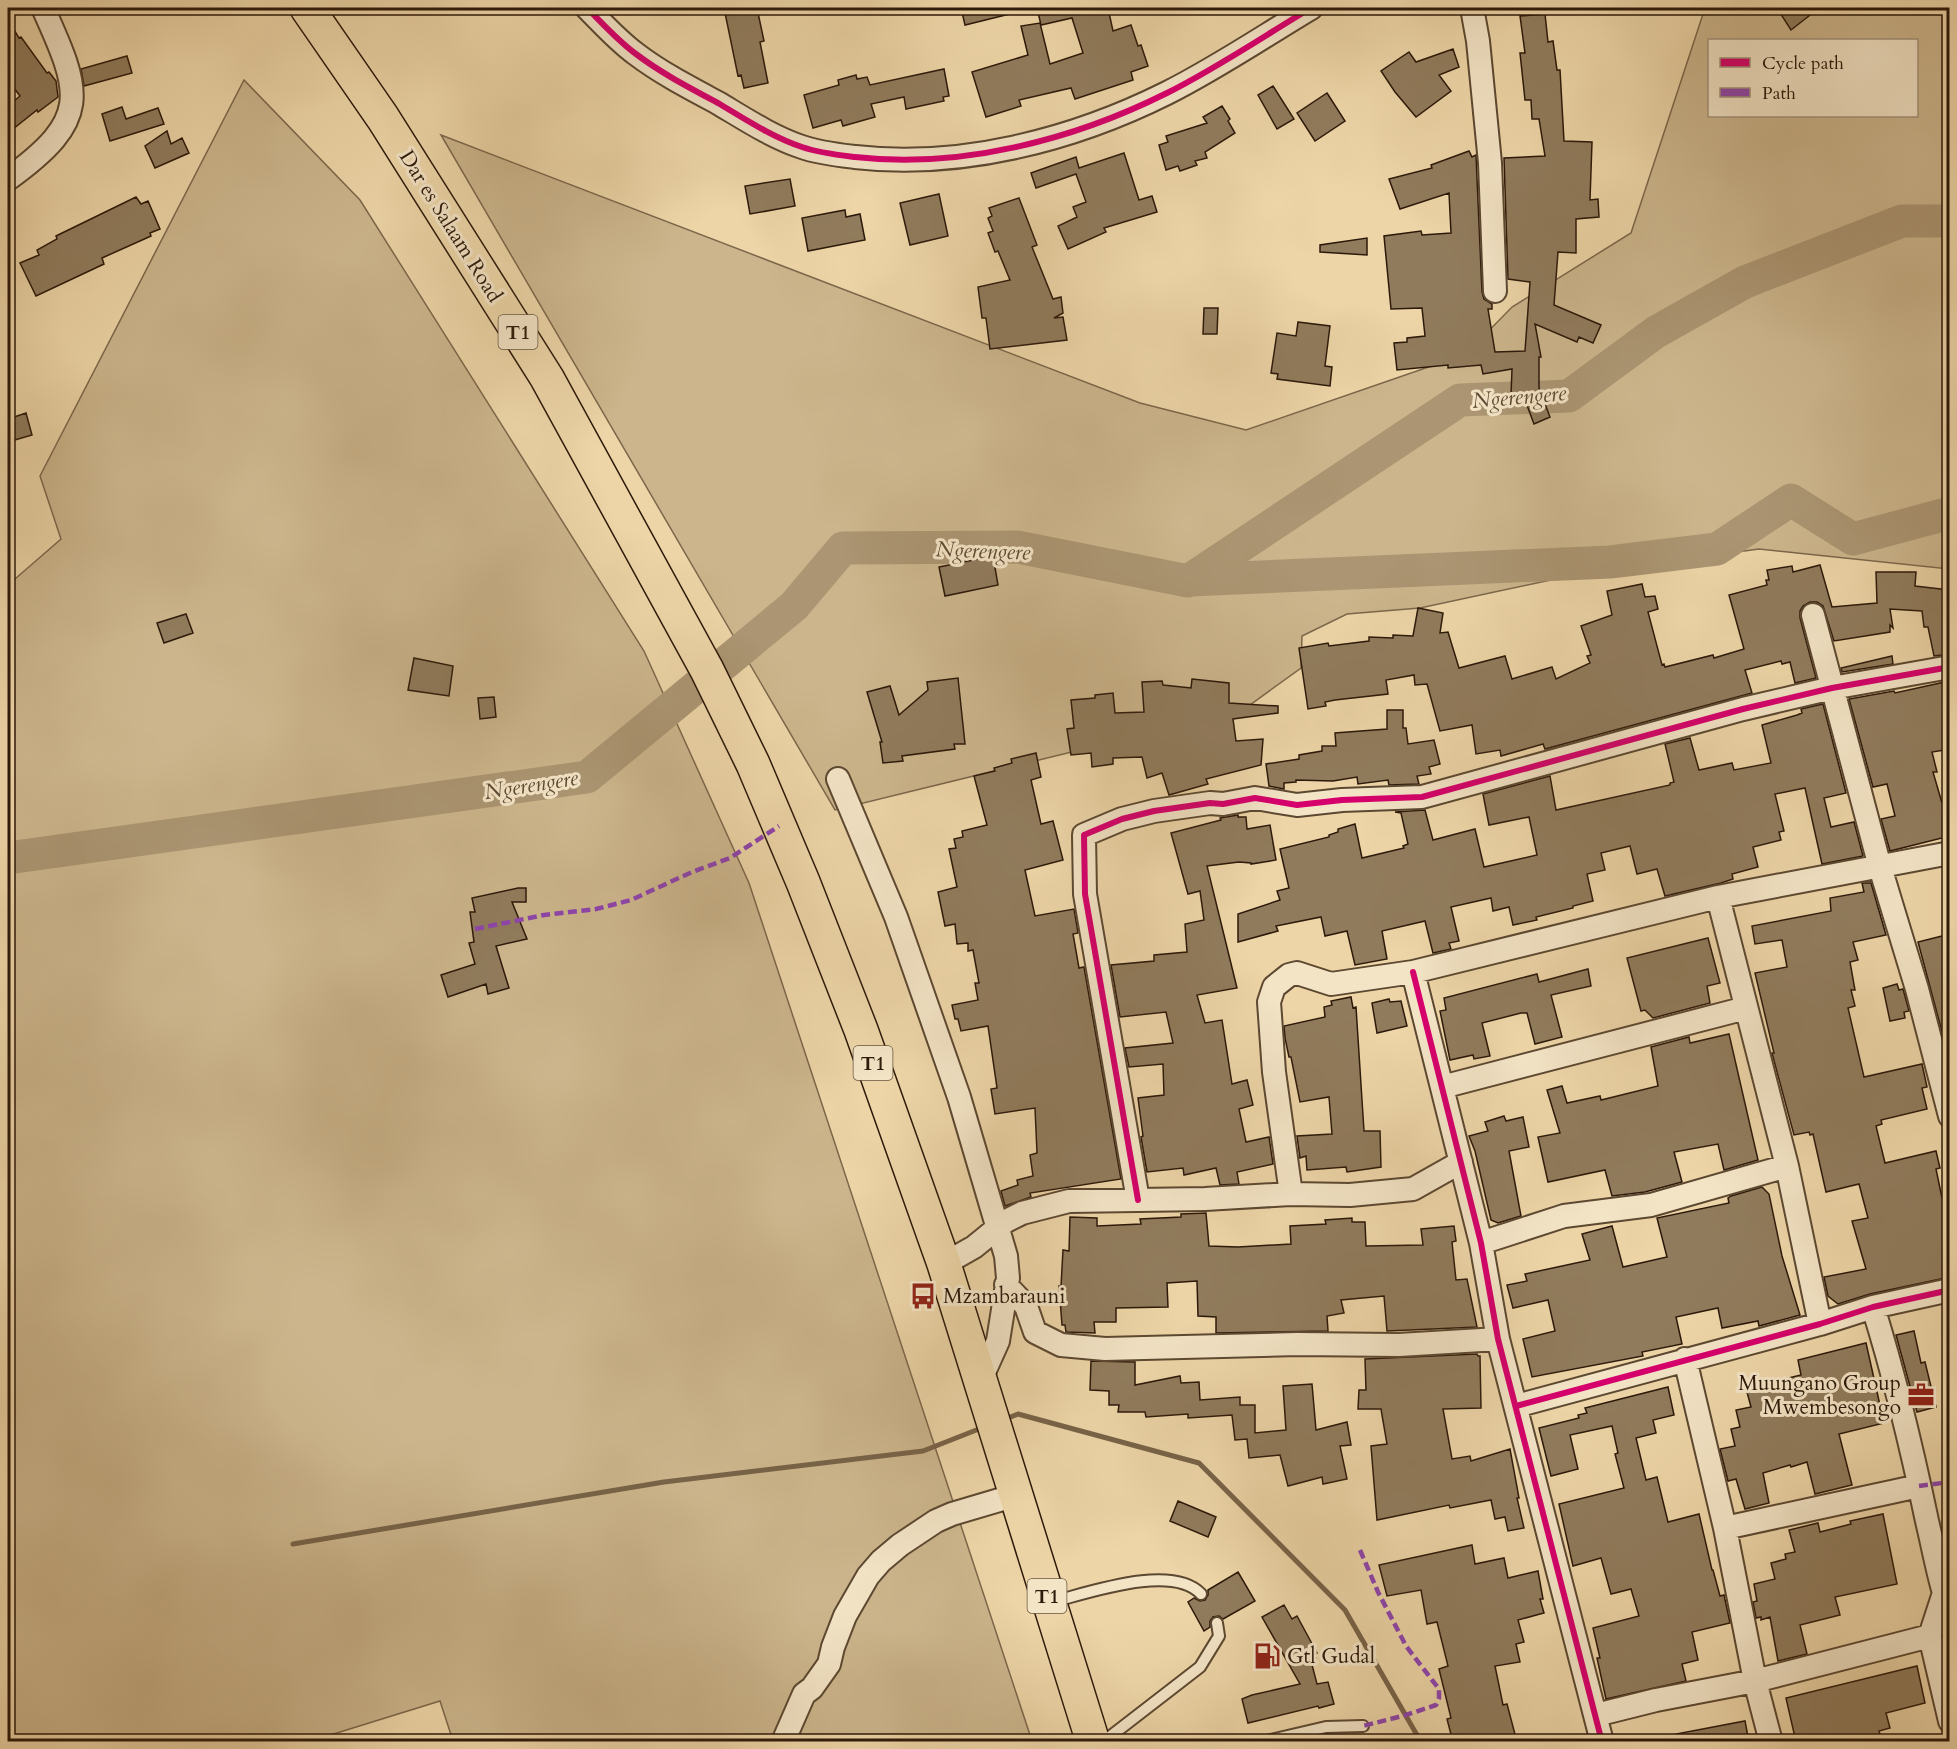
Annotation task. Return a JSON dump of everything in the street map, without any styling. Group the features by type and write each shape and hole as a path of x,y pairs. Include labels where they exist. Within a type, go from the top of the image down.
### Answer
{"highway":[{"name":"Dar es Salaam Road","path":"307,8 383,118 546,378 707,670 738,733 803,882 945,1264"},
{"name":"T1","path":"945,1264 1092,1742"}],"street":[{"path":"8,179 50,144 64,127 72,110 73,95 70,73 63,51 43,8"},
{"path":"586,8 634,53 750,123 788,142 820,152 891,161 932,160 991,152 1061,135 1099,122 1167,93 1311,8"},
{"path":"1472,8 1478,41 1490,163 1495,291"},
{"path":"1814,615 1880,867 1917,989 1950,1116"},
{"path":"1138,1200 1085,894 1084,835 1122,819 1154,811 1210,803 1223,804 1255,798 1297,805 1342,800 1422,797 1743,709 1832,688 1950,667"},
{"path":"838,779 896,917 965,1113 1006,1256 1008,1270 998,1341 984,1390"},
{"path":"1291,1194 1270,1028 1269,1002 1274,987 1284,978 1297,973 1331,984 1413,972 1718,897 1950,853"},
{"path":"1718,897 1787,1166 1820,1324"},
{"path":"1413,972 1481,1243 1498,1339 1602,1742"},
{"path":"1442,1087 1746,1008"},
{"path":"945,1264 974,1247 1006,1221 1022,1213 1069,1201 1205,1199 1291,1194 1350,1195 1413,1189 1461,1162"},
{"path":"1481,1243 1564,1216 1651,1205 1787,1166"},
{"path":"1006,1285 1026,1306 1035,1332 1061,1345 1105,1349 1297,1344 1399,1345 1498,1339"},
{"path":"1516,1406 1873,1308 1950,1290"},
{"path":"1873,1308 1890,1364 1933,1556 1947,1592 1930,1636 1950,1721"},
{"path":"1685,1359 1725,1528 1755,1681 1771,1742"},
{"path":"1725,1528 1919,1486"},
{"path":"783,1742 804,1694 812,1688 829,1664 845,1616 868,1576 881,1561 936,1521 1016,1495"},
{"path":"1596,1714 1755,1681 1930,1636"}],"lane":[{"path":"1050,1603 1129,1583 1168,1581 1194,1586 1201,1594"},
{"path":"1103,1742 1200,1667 1219,1636 1217,1623"},
{"path":"1262,1742 1326,1727 1363,1726"}],"shaded area":[{"path":"1705,8 1949,8 1949,569 1759,549 1588,572 1420,608 1347,614 1302,636 1301,668 1243,710 835,810 441,135 1140,403 1246,430 1466,354 1512,307 1631,233"},
{"path":"244,80 360,200 644,651 749,883 1032,1741 453,1741 440,1701 311,1741 8,1741 8,585 61,539 40,476"}],"building":[{"path":"724,8 757,8 764,41 760,42 768,83 744,88 741,75 738,76"},
{"path":"961,8 1013,8 1014,13 965,25"},
{"path":"1037,8 1108,8 1113,31 1131,25 1148,66 1131,72 1133,80 1075,99 1071,88 1019,100 1021,106 986,117 972,72 1028,55 1021,26 1040,23 1050,64 1083,53 1072,18 1041,25"},
{"path":"1777,8 1819,8 1791,30"},
{"path":"1545,14 1548,42 1553,41 1557,70 1560,70 1564,141 1592,142 1590,200 1598,199 1599,217 1576,219 1576,253 1558,252 1554,305 1601,325 1593,343 1579,337 1577,342 1535,324 1541,357 1539,357 1539,388 1550,417 1534,424 1522,392 1511,395 1512,369 1483,374 1481,365 1448,368 1448,365 1397,370 1394,343 1407,342 1407,338 1425,336 1422,308 1391,309 1384,236 1421,231 1422,235 1451,233 1449,193 1400,209 1389,179 1432,168 1431,165 1469,151 1472,157 1476,155 1482,292 1484,299 1492,304 1492,309 1488,309 1495,352 1525,351 1530,282 1508,279 1504,158 1545,156 1539,119 1532,119 1531,100 1525,100 1520,53 1525,53 1520,16"},
{"path":"8,20 19,38 21,37 47,73 49,72 56,81 58,97 8,133 8,106 20,96 8,80"},
{"path":"1453,49 1459,67 1439,75 1451,91 1416,117 1381,71 1409,52 1416,62"},
{"path":"127,56 132,73 84,86 81,69"},
{"path":"944,69 949,96 943,97 944,101 906,109 904,97 871,104 875,117 843,126 841,120 813,128 804,95 839,85 838,80 856,75 857,79 867,77 870,85"},
{"path":"1273,86 1294,119 1277,129 1258,95"},
{"path":"1327,93 1345,121 1315,141 1297,113"},
{"path":"1222,106 1235,133 1205,152 1207,158 1195,161 1197,165 1180,171 1178,166 1166,170 1159,145 1168,142 1166,136 1207,123 1203,117"},
{"path":"122,107 126,119 158,108 164,124 110,141 102,114"},
{"path":"167,131 171,144 182,138 189,153 155,168 145,146"},
{"path":"1124,153 1139,200 1152,196 1157,212 1104,228 1106,232 1068,249 1058,226 1077,217 1073,207 1086,202 1076,174 1036,188 1031,173 1076,157 1079,168"},
{"path":"790,179 795,206 750,214 745,186"},
{"path":"939,194 948,236 910,245 900,203"},
{"path":"136,197 141,204 148,201 160,229 150,233 151,236 102,258 104,264 36,296 20,263 39,255 37,250 57,239 56,236"},
{"path":"1019,198 1037,245 1032,247 1053,299 1061,297 1063,313 1054,318 1063,317 1067,340 990,349 986,318 982,318 978,287 1010,280 988,233 993,231 988,218 992,216 989,208"},
{"path":"845,210 846,217 860,214 865,240 808,251 802,218"},
{"path":"1367,238 1367,255 1320,252 1320,245"},
{"path":"1204,308 1218,308 1217,334 1203,334"},
{"path":"1298,322 1330,326 1325,366 1332,367 1330,386 1277,379 1278,374 1271,373 1277,333 1296,336"},
{"path":"26,413 32,435 8,442 8,419"},
{"path":"993,556 998,585 945,596 939,567"},
{"path":"1820,565 1832,607 1877,603 1876,572 1916,572 1915,586 1949,590 1947,614 1950,614 1950,654 1934,656 1928,627 1924,627 1922,611 1890,609 1893,628 1890,625 1890,632 1834,641 1823,606 1817,602 1810,602 1803,606 1800,618 1816,678 1795,683 1790,662 1782,664 1781,661 1745,670 1752,693 1545,749 1543,744 1501,756 1500,750 1476,754 1472,725 1440,731 1427,684 1415,685 1414,675 1386,680 1388,694 1335,700 1325,702 1326,706 1308,709 1299,648 1328,643 1329,646 1369,641 1369,637 1413,636 1418,608 1443,613 1440,633 1448,632 1459,668 1505,656 1512,679 1552,667 1556,679 1590,663 1587,656 1591,655 1581,626 1612,615 1607,591 1642,584 1645,597 1655,596 1658,609 1648,612 1662,665 1664,664 1665,667 1713,655 1714,658 1744,649 1729,595 1767,585 1766,580 1769,580 1767,570 1792,566 1793,572"},
{"path":"186,614 193,633 164,643 157,623"},
{"path":"1892,656 1893,664 1842,672 1841,668"},
{"path":"414,658 453,666 449,696 408,690"},
{"path":"958,678 965,744 954,744 955,749 902,756 903,761 883,763 880,742 882,742 867,692 890,686 899,715 928,690 927,682"},
{"path":"1192,679 1229,683 1229,703 1278,706 1278,713 1233,719 1236,741 1263,739 1261,765 1206,779 1208,784 1169,795 1162,773 1147,778 1142,757 1113,758 1113,764 1092,767 1091,753 1071,755 1067,729 1074,728 1071,700 1095,698 1095,695 1113,693 1115,713 1144,712 1142,682 1162,681 1163,685 1191,688"},
{"path":"1945,682 1950,704 1950,749 1932,752 1937,772 1933,772 1942,803 1950,801 1950,836 1890,851 1881,819 1895,816 1887,784 1873,787 1849,699 1894,691 1895,693"},
{"path":"494,697 496,717 480,719 478,698"},
{"path":"1823,704 1846,793 1824,798 1831,827 1854,822 1863,856 1822,864 1805,788 1775,794 1784,831 1779,832 1781,840 1753,847 1758,867 1732,874 1733,879 1721,883 1665,896 1657,869 1637,874 1630,846 1601,853 1605,870 1587,874 1593,901 1573,906 1573,908 1513,925 1509,907 1493,911 1491,898 1451,907 1459,941 1449,943 1451,949 1433,953 1425,921 1382,931 1387,959 1355,965 1347,931 1325,936 1321,917 1276,926 1278,931 1238,942 1238,914 1280,900 1277,891 1289,888 1280,849 1329,837 1338,832 1338,829 1355,824 1362,858 1404,848 1403,846 1408,844 1401,813 1395,812 1425,810 1433,840 1475,829 1484,867 1537,855 1529,817 1489,825 1483,794 1550,776 1556,810 1670,785 1674,782 1665,744 1690,738 1699,770 1732,763 1734,770 1771,763 1762,725 1802,713 1801,709"},
{"path":"1387,710 1403,710 1403,728 1406,728 1408,744 1434,740 1440,764 1429,767 1431,774 1417,776 1419,784 1389,785 1388,780 1358,784 1357,777 1333,781 1296,780 1296,782 1284,783 1284,789 1269,786 1266,764 1299,759 1299,755 1322,751 1322,746 1336,746 1335,733 1387,729"},
{"path":"1036,753 1041,777 1031,780 1041,824 1053,821 1063,860 1025,870 1035,916 1074,909 1078,933 1073,934 1079,968 1084,967 1121,1179 1030,1193 1031,1197 1005,1206 1001,1191 1018,1185 1017,1180 1033,1176 1030,1155 1037,1153 1035,1108 995,1114 991,1089 997,1088 988,1026 961,1031 952,1005 978,1000 975,983 979,983 973,950 968,951 968,943 957,944 955,924 945,926 938,892 957,887 949,849 956,848 954,839 963,837 962,831 987,825 974,776 995,771 994,768 1012,763 1011,759"},
{"path":"1238,815 1238,817 1246,817 1247,829 1270,825 1276,860 1251,864 1239,862 1207,866 1237,988 1197,995 1205,1023 1222,1020 1232,1084 1247,1080 1253,1105 1239,1109 1246,1142 1269,1137 1273,1164 1237,1172 1239,1184 1220,1185 1216,1168 1184,1175 1183,1168 1147,1172 1138,1098 1164,1095 1163,1064 1129,1067 1125,1048 1173,1043 1166,1012 1120,1017 1111,965 1154,961 1154,955 1187,952 1185,924 1204,920 1200,891 1188,894 1171,833"},
{"path":"1862,883 1871,883 1886,935 1853,942 1858,960 1850,962 1855,990 1851,990 1855,1006 1848,1008 1864,1077 1922,1064 1927,1087 1922,1088 1927,1109 1881,1120 1882,1124 1876,1126 1885,1163 1936,1151 1940,1168 1936,1169 1942,1198 1950,1196 1950,1277 1870,1294 1838,1304 1828,1296 1824,1277 1866,1269 1852,1221 1868,1218 1859,1184 1826,1192 1813,1134 1810,1135 1809,1132 1794,1135 1772,1053 1774,1053 1755,973 1787,967 1782,940 1755,944 1752,926 1831,911 1830,898 1864,892"},
{"path":"526,888 526,902 512,902 527,939 496,946 509,988 488,994 486,984 448,997 441,975 475,964 469,943 474,942 470,912 475,912 472,898"},
{"path":"1950,934 1950,1053 1948,1054 1918,942"},
{"path":"1708,938 1720,983 1707,986 1710,1003 1653,1018 1645,1010 1641,1011 1627,958"},
{"path":"1588,969 1591,986 1551,995 1562,1037 1535,1044 1527,1013 1521,1013 1482,1023 1490,1056 1474,1059 1473,1055 1450,1060 1440,1011 1446,1010 1444,998 1537,974 1539,982"},
{"path":"1897,984 1899,990 1903,989 1909,1011 1904,1012 1905,1018 1890,1021 1883,988"},
{"path":"1351,997 1353,1008 1356,1007 1364,1131 1380,1131 1381,1167 1347,1172 1346,1167 1307,1170 1306,1156 1300,1158 1297,1136 1332,1134 1329,1097 1300,1102 1284,1026 1325,1017 1324,1007 1332,1005 1331,1001"},
{"path":"1389,999 1390,1002 1401,1001 1407,1026 1377,1033 1372,1003"},
{"path":"1729,1034 1758,1160 1724,1170 1718,1144 1674,1152 1682,1182 1645,1192 1612,1196 1605,1170 1548,1182 1538,1137 1560,1133 1547,1090 1562,1086 1567,1103 1600,1096 1601,1100 1658,1086 1651,1047 1689,1037 1690,1043"},
{"path":"1504,1116 1506,1121 1523,1117 1529,1147 1509,1151 1521,1216 1498,1223 1491,1220 1475,1151 1469,1136 1488,1131 1485,1122"},
{"path":"1762,1187 1769,1194 1782,1256 1800,1315 1759,1326 1758,1321 1722,1328 1718,1308 1676,1317 1682,1344 1642,1352 1643,1356 1532,1377 1523,1339 1555,1331 1548,1300 1513,1308 1507,1285 1527,1281 1525,1274 1590,1260 1582,1234 1612,1226 1623,1267 1667,1257 1657,1218 1729,1203 1728,1198 1731,1196"},
{"path":"1206,1213 1209,1246 1291,1244 1290,1226 1326,1224 1325,1220 1352,1218 1352,1222 1365,1222 1366,1246 1423,1245 1421,1229 1454,1226 1456,1241 1452,1242 1456,1280 1467,1279 1477,1327 1387,1331 1384,1296 1341,1300 1344,1313 1327,1316 1328,1331 1216,1333 1216,1317 1198,1316 1197,1281 1167,1283 1168,1307 1116,1308 1116,1322 1094,1322 1095,1333 1066,1332 1065,1325 1062,1325 1059,1286 1061,1286 1063,1250 1069,1251 1070,1217 1097,1218 1097,1226 1141,1224 1140,1219"},
{"path":"1914,1331 1921,1363 1925,1362 1936,1407 1917,1412 1896,1335"},
{"path":"1866,1343 1884,1423 1839,1434 1852,1485 1815,1494 1807,1462 1791,1467 1790,1465 1763,1473 1769,1503 1745,1509 1736,1479 1728,1481 1720,1449 1735,1446 1731,1429 1740,1427 1736,1410 1751,1407 1747,1392 1769,1387 1768,1383 1801,1375 1798,1360"},
{"path":"1477,1354 1480,1356 1481,1408 1443,1409 1452,1459 1470,1456 1471,1461 1510,1449 1524,1528 1508,1531 1505,1517 1495,1519 1491,1500 1450,1508 1449,1505 1377,1520 1371,1446 1387,1444 1381,1409 1358,1409 1359,1390 1366,1390 1365,1359"},
{"path":"1091,1361 1135,1362 1135,1385 1180,1376 1181,1383 1199,1382 1200,1400 1240,1397 1240,1405 1255,1405 1255,1433 1286,1430 1283,1386 1312,1384 1316,1430 1347,1422 1351,1445 1340,1446 1347,1479 1323,1484 1322,1477 1288,1486 1280,1455 1249,1458 1247,1439 1235,1440 1232,1415 1188,1418 1188,1414 1146,1417 1145,1412 1118,1412 1119,1405 1109,1405 1109,1391 1090,1390"},
{"path":"1668,1387 1674,1415 1653,1420 1656,1433 1636,1438 1646,1480 1657,1477 1668,1522 1699,1514 1712,1570 1720,1596 1724,1595 1730,1623 1692,1632 1698,1660 1682,1664 1686,1681 1606,1699 1593,1628 1639,1616 1631,1589 1611,1594 1601,1558 1573,1566 1559,1504 1624,1488 1615,1454 1618,1453 1612,1426 1570,1435 1578,1469 1551,1476 1539,1428 1579,1418 1578,1415 1587,1413 1585,1408"},
{"path":"1178,1501 1216,1517 1208,1537 1170,1521"},
{"path":"1883,1514 1897,1584 1835,1597 1840,1615 1800,1625 1807,1654 1778,1661 1770,1617 1761,1620 1761,1617 1756,1618 1753,1602 1757,1601 1754,1584 1775,1579 1771,1563 1786,1559 1785,1554 1795,1552 1789,1530 1818,1523 1820,1532 1851,1524 1850,1521"},
{"path":"1472,1545 1475,1564 1504,1558 1508,1578 1538,1571 1543,1599 1540,1599 1544,1613 1518,1620 1524,1642 1516,1644 1520,1662 1495,1666 1503,1705 1507,1704 1517,1742 1453,1742 1447,1719 1451,1718 1439,1669 1448,1666 1437,1622 1427,1624 1421,1590 1387,1596 1379,1565"},
{"path":"1238,1572 1255,1601 1223,1619 1219,1616 1213,1617 1210,1627 1204,1631 1188,1602 1194,1598 1200,1601 1205,1600 1208,1590"},
{"path":"1284,1605 1292,1619 1297,1616 1317,1653 1314,1655 1316,1658 1311,1661 1317,1684 1328,1682 1334,1704 1248,1723 1242,1699 1300,1684 1262,1617"},
{"path":"1917,1666 1925,1703 1886,1713 1890,1728 1879,1731 1882,1742 1796,1742 1786,1698"},
{"path":"1745,1721 1749,1742 1677,1742 1676,1734"}],"waterway":[{"name":"Ngerengere","path":"8,858 587,777 794,606 843,548 1017,547 1188,581 1460,400 1569,396 1656,332 1745,282 1902,221 1950,221"},
{"path":"1189,580 1610,562 1717,549 1791,500 1853,539 1950,513"},
{"path":"1003,1420 1018,1414 1199,1463 1345,1610 1421,1742"},
{"path":"293,1544 664,1482 923,1451 984,1427"}],"marked path":[{"path":"475,929 544,915 596,909 631,900 692,872 730,858 779,826"},
{"path":"1919,1486 1950,1482"},
{"path":"1360,1550 1378,1592 1406,1646 1439,1689 1436,1705 1363,1726"}],"cycle path":[{"path":"587,8 610,32 646,61 780,138 822,152 895,160 935,159 1016,147 1094,125 1186,83 1311,8"},
{"path":"1138,1200 1085,894 1084,835 1122,819 1154,811 1210,803 1223,804 1255,798 1297,805 1342,800 1422,797 1743,709 1832,688 1950,667"},
{"path":"1413,972 1481,1243 1498,1339 1602,1742"},
{"path":"1516,1406 1820,1324 1873,1307 1950,1290"}],"place":[{"name":"Mzambarauni","path":"923,1296"},
{"name":"Muungano Group Mwembesongo","path":"1921,1395"},
{"name":"Gtl Gudal","path":"1267,1656"}]}
